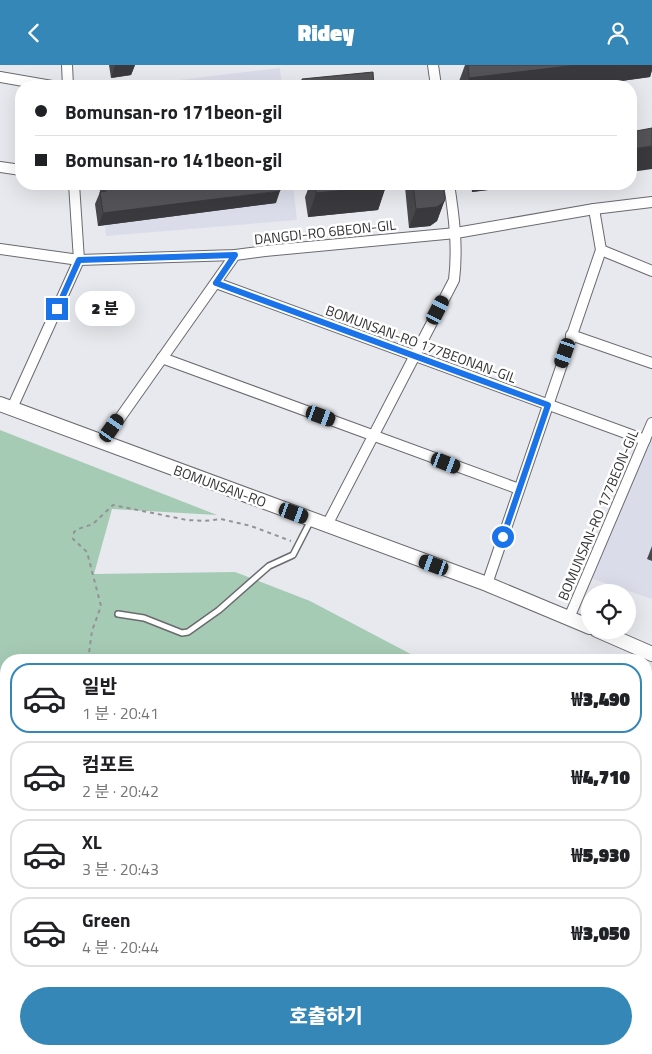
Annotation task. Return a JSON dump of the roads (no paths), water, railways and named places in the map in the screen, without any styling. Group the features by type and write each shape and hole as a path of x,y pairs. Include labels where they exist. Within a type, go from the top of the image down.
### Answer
{"main road":[{"name":"BOMUNSAN-RO","path":"6,406 487,584 581,623"},
{"path":"619,639 652,653"}],"street":[{"path":"67,65 68,80"},
{"path":"433,65 435,80"},
{"path":"0,77 17,80"},
{"path":"0,167 15,169"},
{"path":"6,406 79,260 74,190"},
{"path":"327,525 454,280 456,233 450,190"},
{"name":"DANGDI-RO 6BEON-GIL","path":"0,249 79,260 235,255 456,233 594,209 652,202"},
{"path":"487,584 601,250 594,209"},
{"path":"601,250 652,271"},
{"path":"102,442 235,255"},
{"name":"BOMUNSAN-RO 177BEONAN-GIL","path":"216,283 645,440"},
{"path":"571,335 652,363"},
{"path":"162,358 519,489"},
{"name":"BOMUNSAN-RO 177BEON-GIL","path":"569,618 652,423"}],"lane":[{"path":"118,614 144,617 182,633 188,632 219,610 269,566 293,555 311,519"}]}
